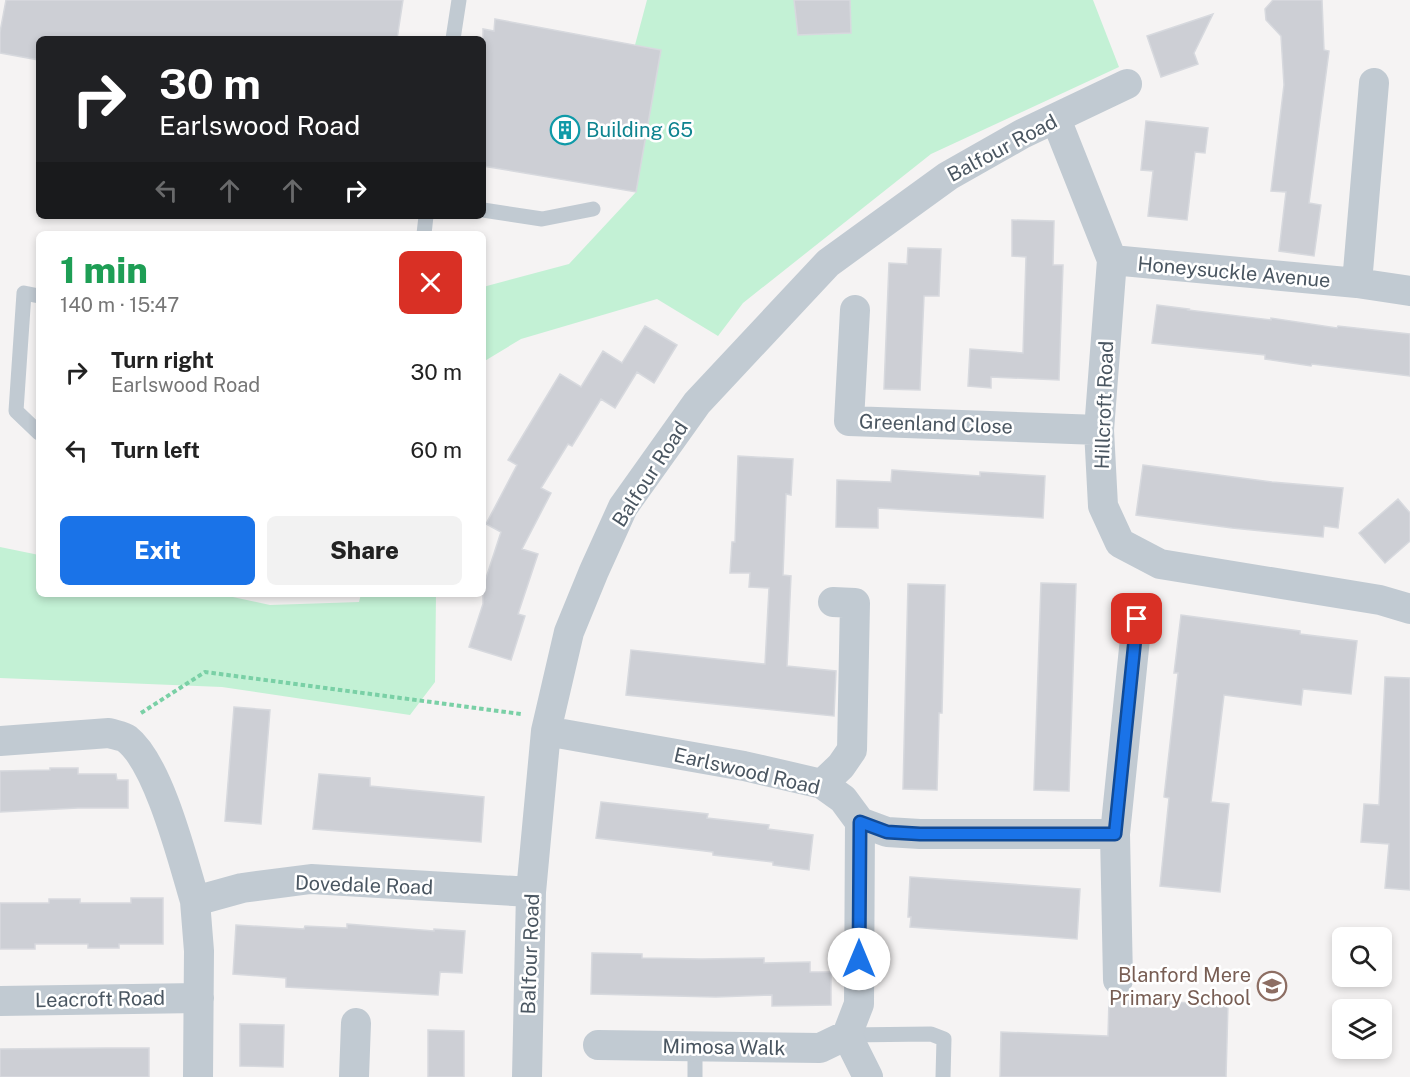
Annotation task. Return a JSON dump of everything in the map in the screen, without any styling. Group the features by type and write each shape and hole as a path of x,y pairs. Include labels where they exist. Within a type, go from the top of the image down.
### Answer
{"street":[{"name":"Honeysuckle Avenue","path":"1357,284 1374,83"},
{"name":"Balfour Road","path":"527,1077 531,892 547,725 569,632 623,507 697,403 828,263 948,176 1022,134 1127,84"},
{"name":"Hillcroft Road","path":"1056,119 1112,260 1099,430 1103,506 1120,543 1160,564 1380,600 1410,609"},
{"name":"Honeysuckle Avenue","path":"1112,260 1410,291"},
{"name":"Greenland Close","path":"855,310 849,421 1099,430"},
{"path":"822,784 841,766 852,750 855,603 833,602"},
{"path":"1118,980 1115,834 1137,619"},
{"name":"Earlswood Road","path":"547,725 822,784 843,799 860,822"},
{"path":"0,741 109,733 126,738 141,757 162,795 195,901 200,951 198,1077"},
{"path":"868,1077 847,1035 859,1004 860,822 887,832 920,834 1115,834"},
{"name":"Dovedale Road","path":"195,901 242,888 311,879 531,892"},
{"name":"Leacroft Road","path":"0,1001 199,998"},
{"path":"354,1077 356,1023"},
{"name":"Mimosa Walk","path":"598,1046 820,1048 847,1035"}],"lane":[{"path":"453,36 459,0"},
{"path":"486,210 542,219 593,210"},
{"path":"36,295 24,293 16,411 36,430"},
{"path":"847,1035 931,1034 944,1039 943,1077"},
{"path":"695,1047 695,1077"}],"path":[{"path":"109,733 205,672 547,725"}],"green space":[{"path":"647,0 794,0 798,35 851,33 850,0 1093,0 1119,67 931,154 743,303 718,336 657,299 521,339 486,360 486,286 569,264 636,192 661,50 635,45"},
{"path":"0,547 36,554 36,597 233,597 270,605 359,602 360,597 436,597 435,682 410,715 222,687 0,678"}],"building":[{"path":"6,0 403,0 397,36 36,36 36,59 0,53 0,32"},
{"path":"794,0 850,0 851,33 798,35"},
{"path":"1273,0 1322,0 1324,50 1329,51 1309,203 1321,205 1314,256 1279,251 1286,192 1271,191 1284,85 1281,36 1266,20 1265,9"},
{"path":"1213,14 1194,53 1198,64 1161,77 1147,36"},
{"name":"Building 65","path":"495,19 661,50 636,192 486,167 486,36 483,36 483,29 494,31"},
{"path":"1146,121 1208,128 1205,153 1195,152 1187,220 1148,216 1153,171 1141,170"},
{"path":"1012,220 1054,221 1053,265 1063,265 1059,380 991,377 991,388 968,386 970,349 1023,353 1026,257 1012,256"},
{"path":"908,248 941,249 939,296 924,296 920,390 884,389 889,263 907,264"},
{"path":"1157,305 1337,328 1338,326 1410,334 1410,376 1312,364 1311,366 1265,359 1265,355 1152,343"},
{"path":"645,326 677,345 654,383 637,372 615,408 601,399 572,446 568,444 541,488 551,493 522,549 538,554 518,614 525,616 511,660 469,647 483,604 483,597 486,597 486,578 501,532 486,524 517,465 508,460 560,374 581,387 603,351 622,363"},
{"path":"738,456 793,459 791,495 786,494 783,575 791,576 787,666 836,671 834,716 626,695 631,650 765,664 769,588 749,587 750,573 730,573 732,542 735,542"},
{"path":"1143,465 1272,482 1343,488 1338,528 1324,526 1323,537 1136,515"},
{"path":"892,470 980,476 980,472 1045,476 1043,518 878,508 878,528 836,527 837,480 891,482"},
{"path":"1398,499 1410,513 1410,541 1385,563 1359,533"},
{"path":"1041,583 1076,584 1069,791 1034,790"},
{"path":"908,584 945,585 942,713 939,713 937,790 903,789"},
{"path":"1181,615 1357,641 1351,694 1303,689 1301,705 1224,695 1211,802 1229,804 1220,892 1160,886 1169,798 1164,797 1178,673 1174,673"},
{"path":"1385,677 1410,678 1410,890 1385,888 1389,844 1361,842 1364,804 1379,805"},
{"path":"234,707 270,710 261,824 225,821"},
{"path":"50,768 78,768 78,774 116,774 117,780 128,780 128,808 0,812 0,771 50,770"},
{"path":"319,774 370,778 370,786 484,797 481,842 313,829"},
{"path":"601,802 708,814 707,818 769,825 768,829 813,835 809,870 773,865 773,862 713,855 713,852 596,838"},
{"path":"910,877 1080,889 1077,939 910,927 911,917 908,917"},
{"path":"131,898 163,898 163,944 119,944 119,948 88,948 88,944 35,944 35,949 0,949 0,903 49,903 49,899 80,899 80,903 131,903"},
{"path":"347,924 434,931 434,929 465,931 462,973 440,972 438,995 286,987 286,978 233,974 236,925 304,929 305,926 347,928"},
{"path":"592,953 642,954 642,958 764,958 764,963 810,962 810,972 831,972 831,1005 772,1006 772,995 716,997 591,994"},
{"path":"1109,1000 1228,1004 1226,1077 1000,1077 1001,1032 1108,1036"},
{"path":"240,1024 284,1025 283,1067 240,1066"},
{"path":"428,1030 464,1031 464,1077 428,1077"},
{"path":"149,1048 149,1077 0,1077 0,1049"}],"place":[{"name":"Building 65","path":"565,130"},
{"name":"Blanford Mere Primary School","path":"1272,986"}],"route":[{"path":"859,959 860,822 887,832 920,834 1115,834 1137,619"}]}
